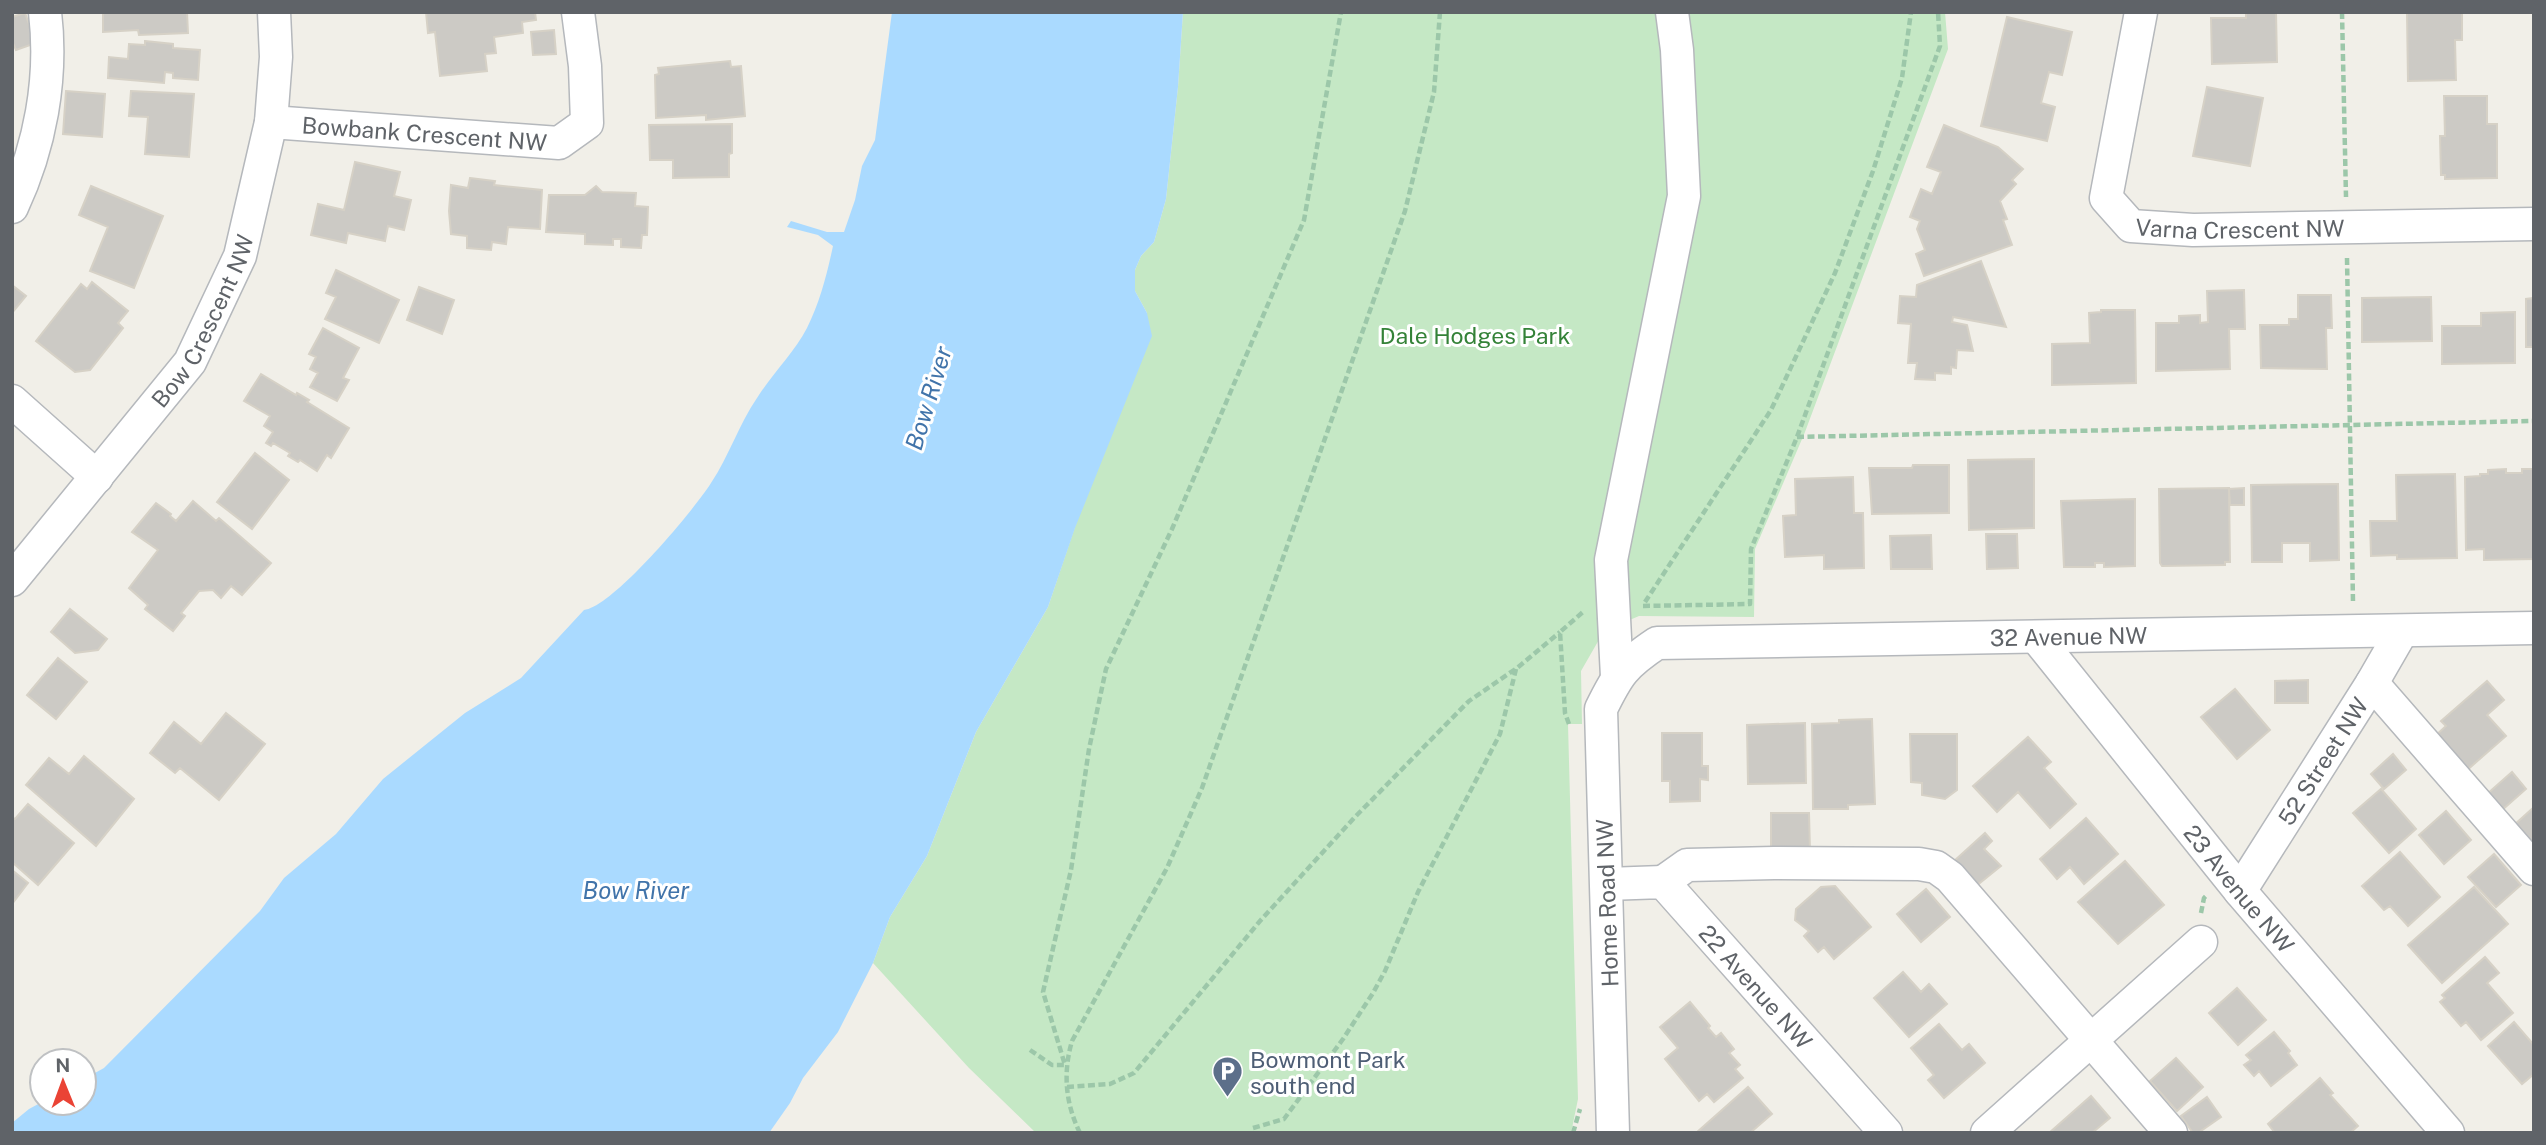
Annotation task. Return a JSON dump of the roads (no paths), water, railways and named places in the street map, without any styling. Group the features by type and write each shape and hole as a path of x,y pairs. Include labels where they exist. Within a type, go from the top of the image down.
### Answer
{"street":[{"path":"12,207 23,185 44,105 47,64 45,12"},
{"name":"Bow Crescent NW","path":"12,580 190,362 240,256 271,122 276,57 274,12"},
{"name":"Bowbank Crescent NW","path":"271,122 559,143 587,124 585,66 578,12"},
{"path":"1617,677 1629,606 1611,560 1684,197 1672,12"},
{"name":"Varna Crescent NW","path":"2141,12 2106,198 2131,226 2193,230 2534,223"},
{"path":"12,401 97,477"},
{"name":"32 Avenue NW","path":"1617,677 1635,657 1657,643 2534,628"},
{"name":"52 Street NW","path":"2240,891 2402,631"},
{"name":"23 Avenue NW","path":"2037,638 2240,891 2448,1133"},
{"name":"Home Road NW","path":"1613,1133 1601,709 1617,677"},
{"path":"2372,683 2534,869"},
{"path":"1607,884 1663,883 1687,865 1919,864 1936,867 1950,877 2171,1133"},
{"name":"22 Avenue NW","path":"1663,883 1886,1133"},
{"path":"1987,1133 2201,942"}],"water":[{"name":"Bow River","path":"892,12 1183,12 1166,199 1154,242 1141,256 1135,270 1135,291 1147,313 1152,336 1075,528 1048,607 976,732 927,856 890,917 873,963 838,1032 803,1078 769,1133 12,1133 12,1123 28,1110 28,1117 98,1117 98,1071 260,911 284,878 336,834 383,779 465,713 521,678 584,610 614,593 632,576 688,514 717,473 757,398 802,337 816,308 833,246 818,235 787,227 791,221 827,232 844,232 855,200 862,166 875,140"}],"place":[{"name":"Bowmont Park south end","path":"1227,1099"}],"park label":[{"name":"Dale Hodges Park","path":"1475,335"}]}
